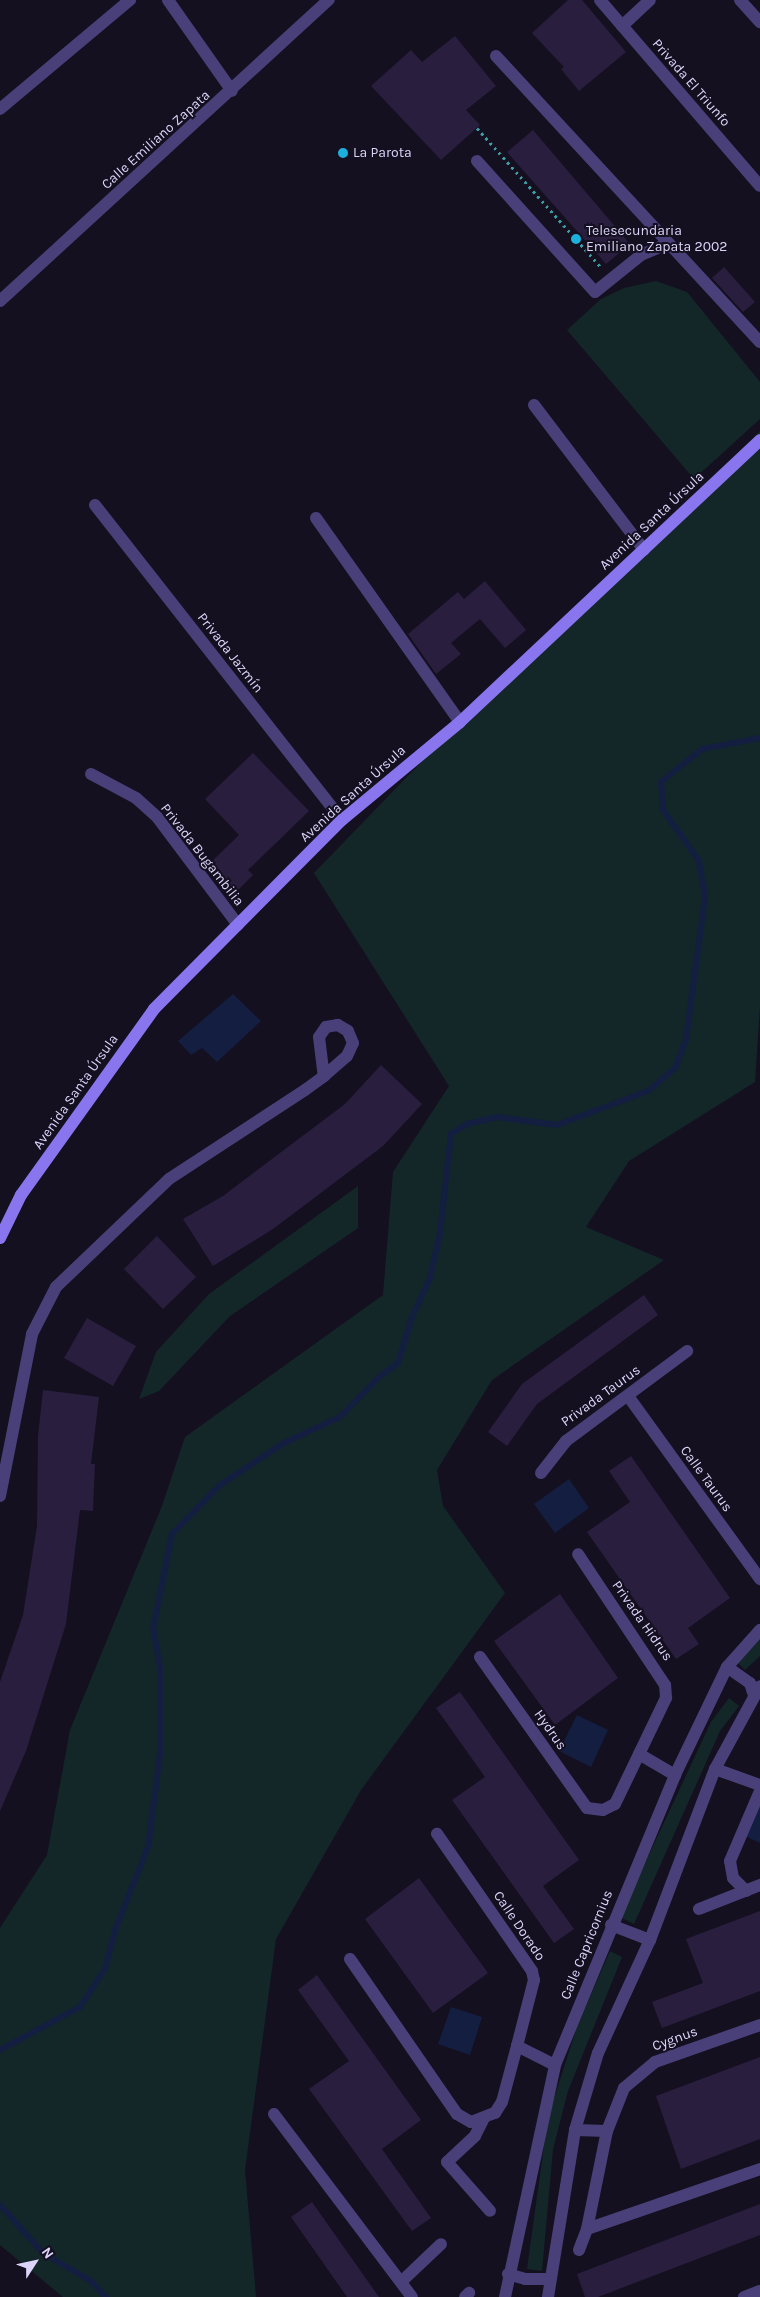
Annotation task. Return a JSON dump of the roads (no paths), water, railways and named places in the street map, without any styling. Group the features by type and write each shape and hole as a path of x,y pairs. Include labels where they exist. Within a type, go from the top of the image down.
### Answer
{"street":[{"path":"0,109 130,0"},
{"path":"168,0 232,91"},
{"name":"Calle Emiliano Zapata","path":"0,301 232,91 329,0"},
{"name":"Privada El Triunfo","path":"600,0 760,186"},
{"path":"622,26 650,0"},
{"path":"740,0 760,22"},
{"path":"496,56 760,342"},
{"path":"476,161 595,292 641,255 669,243"},
{"path":"534,405 644,550"},
{"name":"Avenida Santa Úrsula","path":"0,1238 21,1195 154,1009 342,820 460,722 760,440"},
{"name":"Privada Jazmín","path":"95,505 342,820"},
{"path":"316,518 460,722"},
{"name":"Privada Bugambilia","path":"91,774 136,798 157,817 238,925"},
{"path":"0,1496 32,1334 56,1287 169,1178 324,1076"},
{"name":"Privada Taurus","path":"541,1473 566,1441 687,1351"},
{"name":"Calle Taurus","path":"628,1396 760,1579"},
{"name":"Privada Hidrus","path":"578,1554 665,1684 666,1698 616,1804 603,1810"},
{"name":"Calle Capricornius","path":"505,2297 508,2274 555,2065 611,1925 675,1775 727,1667 760,1630"},
{"name":"Hydrus","path":"480,1657 587,1808 603,1810"},
{"path":"548,2297 575,2130 598,2053 650,1940 715,1769 756,1689 727,1667"},
{"path":"639,1754 675,1775"},
{"path":"715,1769 760,1785"},
{"path":"746,1891 734,1878 730,1862 760,1791"},
{"name":"Calle Dorado","path":"437,1834 532,1971 534,1980 502,2102 483,2120 475,2136 447,2162 490,2210"},
{"path":"699,1909 760,1885"},
{"path":"611,1925 650,1940"},
{"path":"350,1959 457,2114 470,2122 483,2120"},
{"name":"Cygnus","path":"578,2250 587,2229 607,2132 624,2088 655,2062 760,2025"},
{"path":"517,2046 555,2065"},
{"path":"274,2114 412,2297"},
{"path":"575,2130 607,2132"},
{"path":"587,2229 760,2168"},
{"path":"401,2282 441,2244"},
{"path":"508,2274 525,2280 550,2278"},
{"path":"744,2297 760,2291"}],"water":[{"path":"233,994 261,1021 217,1062 202,1048 191,1055 178,1041"},
{"path":"569,1479 589,1508 555,1533 534,1504"},
{"path":"577,1715 608,1730 591,1767 559,1751"},
{"path":"760,1797 760,1843 743,1835"},
{"path":"451,2007 482,2017 470,2055 438,2044"}],"waterway":[{"path":"0,2050 80,2007 105,1969 115,1930 148,1847 160,1755 160,1667 153,1629 172,1534 220,1485 284,1443 340,1417 378,1378 398,1363 412,1317 430,1278 440,1233 451,1134 467,1124 498,1117 557,1125 648,1091 675,1068 686,1039 705,896 699,861 663,810 661,782 702,749 760,738"},
{"path":"0,2205 43,2253 91,2281 106,2297"}],"place":[{"name":"La Parota","path":"343,153"},
{"name":"Telesecundaria Emiliano Zapata 2002","path":"576,239"}]}
